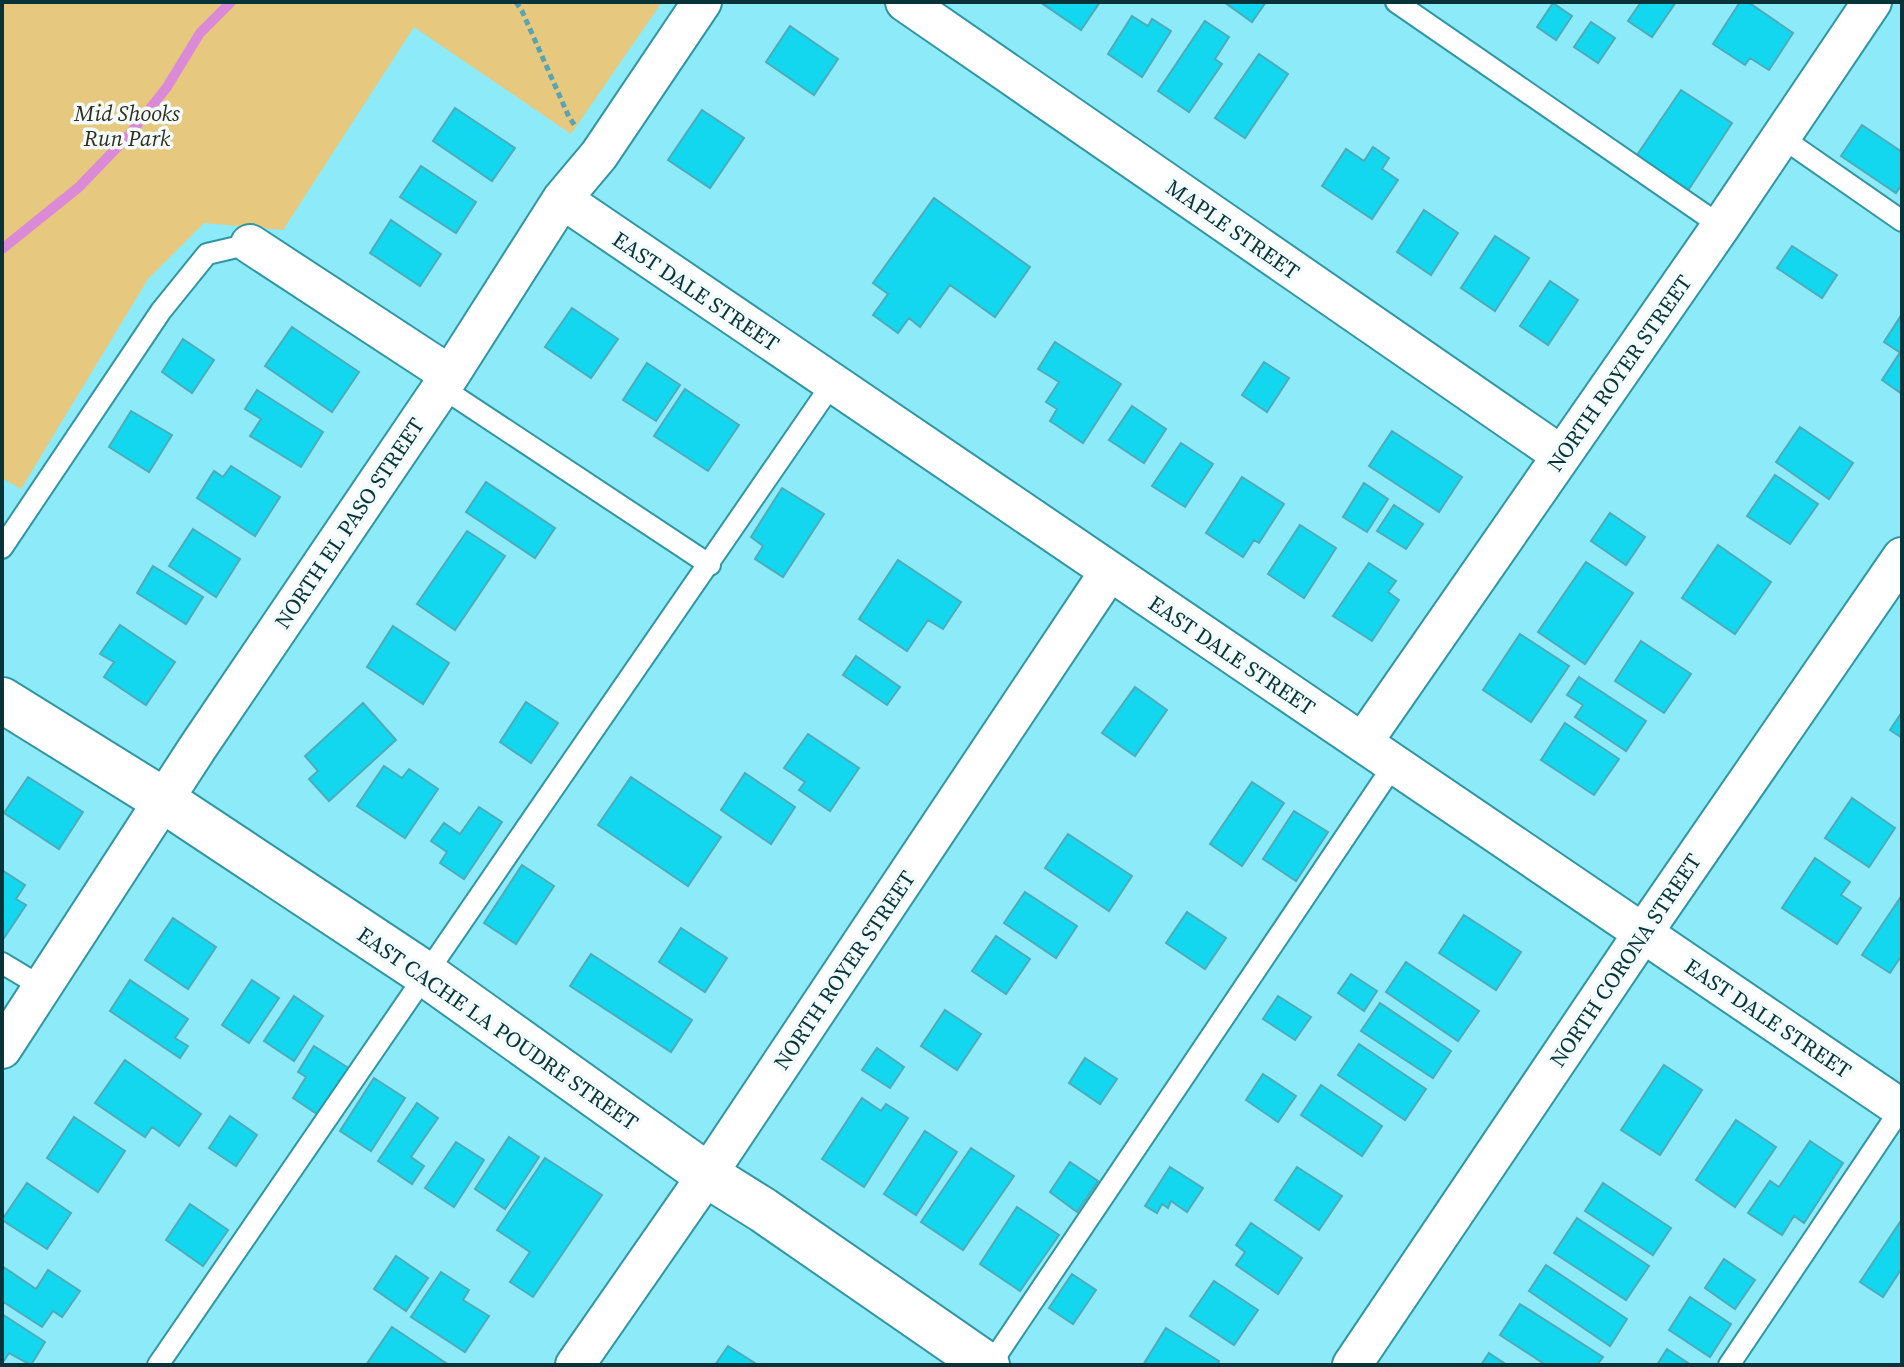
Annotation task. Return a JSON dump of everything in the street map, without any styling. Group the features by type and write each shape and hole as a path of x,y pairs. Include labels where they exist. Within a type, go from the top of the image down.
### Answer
{"street":[{"name":"NORTH EL PASO STREET","path":"2,1049 163,800 446,381 562,199 599,155 702,2"},
{"name":"MAPLE STREET","path":"905,2 1561,455"},
{"name":"NORTH ROYER STREET","path":"1363,742 1721,226 1872,2"},
{"name":"EAST DALE STREET","path":"562,199 1363,742 1393,766 1902,1108"},
{"path":"250,244 446,381"},
{"name":"NORTH CORONA STREET","path":"1352,1365 1643,933 1902,557"},
{"name":"NORTH ROYER STREET","path":"575,1365 707,1175 1109,572"},
{"name":"EAST CACHE LA POUDRE STREET","path":"2,700 163,800 424,973 707,1175 988,1365"}],"lane":[{"path":"1396,2 1721,226"},
{"path":"1781,137 1902,221"},
{"path":"2,548 161,311 207,254 250,244"},
{"path":"446,381 710,565"},
{"path":"158,1365 424,973 710,565 832,384"},
{"path":"988,1365 1393,766"},
{"path":"2,963 42,987"},
{"path":"1729,1365 1902,1108"}],"path":[{"path":"516,2 569,117 599,155"}],"green space":[{"name":"Mid Shooks Run Park","path":"2,2 662,2 571,134 414,27 283,230 204,223 148,279 21,489 2,478"}],"building":[{"path":"1100,2 1081,30 1043,4"},
{"path":"1224,2 1266,2 1252,22"},
{"path":"1641,2 1676,2 1652,37 1628,21"},
{"path":"1740,2 1748,2 1793,33 1769,70 1750,58 1745,65 1713,44"},
{"path":"1553,3 1572,16 1556,40 1537,27"},
{"path":"1132,16 1148,26 1152,19 1171,31 1142,77 1108,54"},
{"path":"1205,21 1229,37 1215,59 1222,64 1189,112 1158,91"},
{"path":"1591,22 1615,38 1598,63 1574,47"},
{"path":"790,26 838,59 814,95 766,62"},
{"path":"1259,54 1288,74 1245,138 1215,118"},
{"path":"1681,90 1732,123 1687,192 1635,158"},
{"path":"455,108 515,148 492,181 433,141"},
{"path":"702,110 744,138 710,188 668,160"},
{"path":"1862,125 1902,152 1902,184 1896,193 1841,156"},
{"path":"1373,147 1389,158 1382,169 1398,180 1372,219 1322,186 1346,149 1364,161"},
{"path":"421,166 476,202 456,233 400,197"},
{"path":"934,198 1030,267 995,317 950,285 920,327 909,318 898,333 873,315 888,294 873,283"},
{"path":"1424,210 1458,233 1431,275 1397,252"},
{"path":"391,220 441,254 420,286 370,253"},
{"path":"1495,236 1529,258 1495,311 1461,288"},
{"path":"1792,246 1837,275 1822,298 1777,268"},
{"path":"1550,281 1578,300 1548,345 1520,326"},
{"path":"572,308 618,339 591,378 545,347"},
{"path":"1902,314 1902,354 1884,342"},
{"path":"292,327 359,372 332,412 265,366"},
{"path":"183,339 214,360 192,393 162,372"},
{"path":"1055,342 1121,384 1083,443 1050,421 1057,409 1046,402 1059,382 1038,369"},
{"path":"1899,354 1902,356 1902,394 1882,380"},
{"path":"1264,362 1289,378 1267,412 1242,395"},
{"path":"647,363 680,385 656,421 623,400"},
{"path":"685,389 739,425 708,471 654,436"},
{"path":"257,390 323,432 301,467 250,436 261,419 245,409"},
{"path":"1132,406 1166,429 1144,463 1109,440"},
{"path":"131,411 172,435 149,472 109,447"},
{"path":"1800,427 1853,463 1829,499 1776,462"},
{"path":"1392,431 1462,477 1439,512 1369,466"},
{"path":"1181,443 1213,464 1185,507 1152,486"},
{"path":"231,466 280,497 255,536 197,498 214,471 223,477"},
{"path":"1775,475 1818,504 1790,544 1747,516"},
{"path":"1242,477 1284,504 1259,543 1254,540 1243,557 1206,533"},
{"path":"486,482 555,528 535,558 466,512"},
{"path":"1364,483 1388,499 1367,532 1343,517"},
{"path":"782,488 824,514 783,577 755,559 763,546 751,537"},
{"path":"1394,505 1423,524 1406,549 1377,531"},
{"path":"1610,513 1645,537 1626,565 1591,541"},
{"path":"1300,525 1336,548 1304,598 1268,574"},
{"path":"193,529 240,559 216,597 169,566"},
{"path":"467,531 505,556 455,630 417,604"},
{"path":"1718,545 1771,582 1735,634 1682,598"},
{"path":"898,560 961,602 943,629 928,620 907,651 859,619"},
{"path":"1586,562 1633,593 1585,664 1538,632"},
{"path":"1369,563 1396,581 1388,592 1399,600 1372,641 1333,616"},
{"path":"153,566 203,597 186,624 137,593"},
{"path":"120,625 175,662 146,705 104,677 114,662 100,654"},
{"path":"393,626 449,663 423,704 367,667"},
{"path":"1520,634 1569,666 1531,722 1483,690"},
{"path":"1641,641 1691,674 1664,713 1615,681"},
{"path":"856,656 900,687 887,705 843,675"},
{"path":"1579,677 1646,721 1626,751 1575,717 1583,705 1567,695"},
{"path":"1135,687 1167,710 1135,756 1102,733"},
{"path":"526,702 558,723 531,763 500,742"},
{"path":"363,703 396,740 329,801 309,779 318,771 305,756"},
{"path":"1902,712 1902,738 1890,730"},
{"path":"1565,723 1619,759 1594,795 1541,760"},
{"path":"808,734 859,768 830,811 799,790 805,782 784,768"},
{"path":"384,766 402,778 409,769 438,789 405,838 357,806"},
{"path":"745,773 795,807 771,844 721,810"},
{"path":"28,777 83,812 59,849 4,813"},
{"path":"631,777 721,837 688,886 598,825"},
{"path":"1252,782 1284,803 1242,866 1210,844"},
{"path":"1852,798 1895,828 1869,867 1825,838"},
{"path":"479,807 502,822 464,879 440,863 447,852 431,841 444,823 460,834"},
{"path":"1294,811 1328,832 1296,881 1263,859"},
{"path":"1068,834 1132,876 1109,911 1045,868"},
{"path":"1815,858 1850,882 1841,895 1861,908 1837,944 1782,908"},
{"path":"522,865 554,886 516,944 484,923"},
{"path":"2,870 25,885 16,899 26,905 2,941"},
{"path":"1025,892 1077,926 1056,958 1004,923"},
{"path":"1902,895 1902,955 1890,973 1862,955"},
{"path":"1187,912 1226,938 1205,969 1166,943"},
{"path":"1464,915 1521,952 1496,990 1439,953"},
{"path":"173,918 216,947 188,989 145,960"},
{"path":"681,928 727,958 705,992 659,962"},
{"path":"996,936 1030,959 1006,994 972,971"},
{"path":"591,954 692,1020 671,1052 570,986"},
{"path":"1406,962 1479,1011 1458,1041 1386,992"},
{"path":"1351,974 1377,991 1364,1011 1338,993"},
{"path":"130,980 188,1019 175,1038 188,1046 180,1058 110,1011"},
{"path":"252,980 279,998 249,1043 222,1025"},
{"path":"294,996 323,1016 294,1061 264,1041"},
{"path":"1278,996 1311,1017 1295,1040 1263,1019"},
{"path":"1380,1003 1451,1051 1433,1078 1361,1031"},
{"path":"945,1010 981,1034 957,1070 921,1046"},
{"path":"1359,1044 1426,1089 1405,1120 1338,1075"},
{"path":"314,1046 350,1069 320,1116 293,1098 306,1077 298,1072"},
{"path":"877,1048 904,1067 890,1088 862,1070"},
{"path":"1085,1058 1117,1079 1100,1104 1069,1083"},
{"path":"125,1060 201,1114 179,1146 152,1127 145,1137 95,1103"},
{"path":"1664,1065 1702,1090 1660,1155 1621,1130"},
{"path":"1263,1074 1296,1096 1278,1122 1246,1100"},
{"path":"374,1078 405,1098 371,1151 340,1131"},
{"path":"1321,1085 1382,1126 1362,1156 1301,1115"},
{"path":"862,1098 881,1111 886,1104 908,1118 864,1187 822,1159"},
{"path":"417,1103 438,1118 411,1157 424,1166 412,1184 378,1161"},
{"path":"230,1116 257,1135 236,1166 209,1148"},
{"path":"74,1117 125,1151 98,1192 47,1158"},
{"path":"1736,1120 1776,1147 1735,1207 1696,1180"},
{"path":"925,1131 957,1152 916,1215 884,1194"},
{"path":"509,1137 539,1157 505,1209 475,1189"},
{"path":"1810,1141 1843,1163 1804,1223 1794,1216 1782,1235 1748,1213 1770,1181 1779,1187"},
{"path":"456,1142 484,1160 454,1207 425,1188"},
{"path":"971,1148 1014,1176 963,1250 921,1222"},
{"path":"545,1158 602,1195 533,1297 510,1282 530,1252 497,1230"},
{"path":"1070,1162 1098,1181 1077,1212 1050,1192"},
{"path":"1170,1167 1203,1188 1187,1212 1171,1201 1168,1208 1162,1204 1157,1213 1145,1206"},
{"path":"1297,1167 1342,1196 1319,1230 1275,1200"},
{"path":"27,1183 71,1213 47,1249 2,1220"},
{"path":"1603,1183 1671,1228 1653,1255 1585,1211"},
{"path":"190,1204 228,1230 203,1266 166,1240"},
{"path":"1017,1207 1059,1235 1020,1291 980,1264"},
{"path":"1577,1218 1649,1266 1626,1300 1554,1253"},
{"path":"1902,1219 1902,1268 1883,1297 1860,1282"},
{"path":"1251,1223 1302,1258 1278,1294 1236,1265 1245,1252 1236,1245"},
{"path":"396,1256 428,1278 406,1311 374,1289"},
{"path":"1724,1259 1755,1280 1735,1309 1705,1288"},
{"path":"1546,1265 1627,1319 1610,1346 1529,1291"},
{"path":"2,1266 36,1289 48,1270 80,1291 62,1317 53,1311 42,1327 2,1301"},
{"path":"441,1272 469,1290 463,1300 489,1316 465,1352 411,1317"},
{"path":"1072,1274 1096,1290 1073,1324 1049,1308"},
{"path":"1214,1281 1258,1310 1234,1345 1190,1316"},
{"path":"1690,1297 1731,1324 1710,1357 1669,1330"},
{"path":"1520,1304 1603,1357 1597,1365 1546,1365 1500,1335"},
{"path":"2,1314 45,1342 31,1365 9,1353 2,1364"},
{"path":"392,1327 449,1365 366,1365"},
{"path":"1166,1328 1219,1361 1217,1365 1143,1365"},
{"path":"728,1346 758,1365 715,1365"},
{"path":"1667,1349 1691,1365 1657,1365"},
{"path":"1489,1353 1507,1365 1481,1365"}],"waterway":[{"path":"2,249 79,187 129,135 167,87 200,33 231,2"}]}
